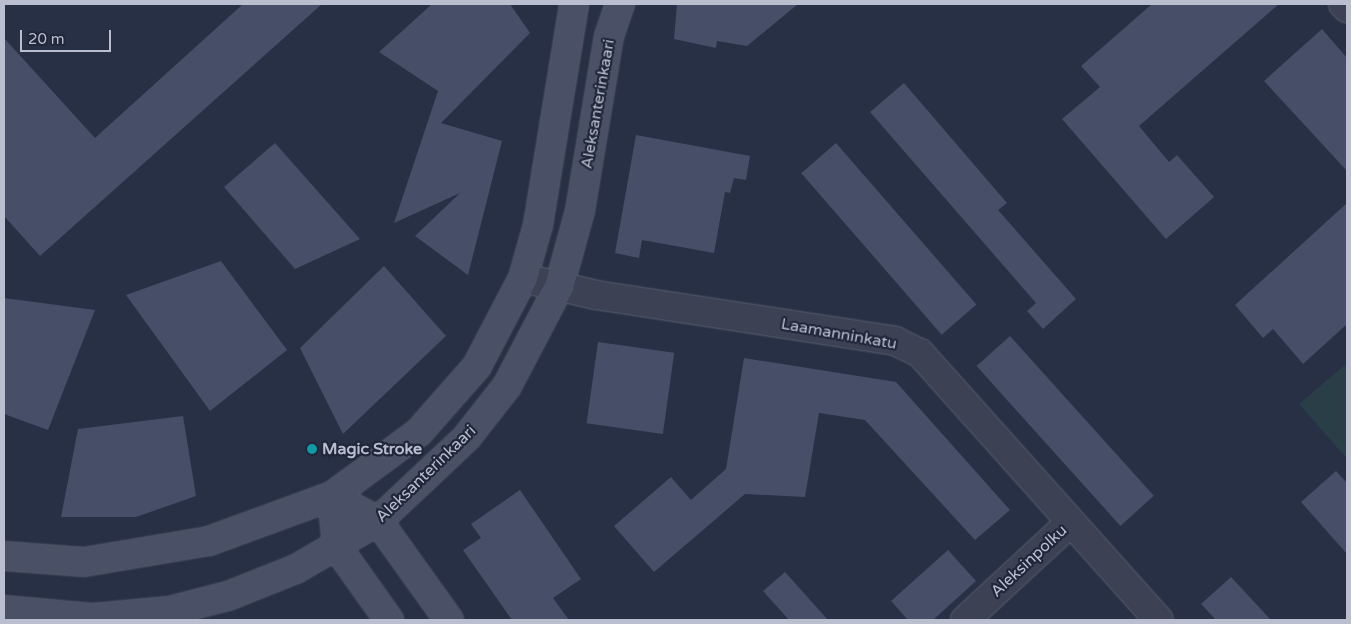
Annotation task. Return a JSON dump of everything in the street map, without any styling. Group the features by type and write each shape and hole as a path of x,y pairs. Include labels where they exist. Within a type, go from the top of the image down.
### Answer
{"street":[{"path":"4,556 84,562 173,550 332,496 409,440 450,402 476,366 523,278 538,225 574,4"},
{"name":"Aleksanterinkaari","path":"4,610 93,618 169,611 228,596 338,547 378,521 467,437 507,386 559,287 580,211 609,36 620,4"},
{"path":"1343,4 1347,8"},
{"name":"Laamanninkatu","path":"523,278 559,287 895,341 920,353 1159,620"},
{"path":"332,496 378,521 449,620"},
{"path":"332,496 338,547 389,620"},
{"name":"Aleksinpolku","path":"965,620 1070,522"}],"shaded area":[{"path":"1347,363 1347,459 1299,404"}],"building":[{"path":"243,4 322,4 40,256 4,216 4,38 95,138"},
{"path":"432,4 510,4 530,33 441,123 502,141 468,275 415,236 460,193 394,223 438,91 379,52"},
{"path":"677,4 798,4 747,46 717,41 716,48 674,39"},
{"path":"1152,4 1279,4 1139,126 1169,162 1177,155 1214,197 1166,239 1062,119 1100,87 1081,66"},
{"path":"1322,29 1347,58 1347,171 1264,81"},
{"path":"904,83 1007,203 998,210 1076,299 1043,329 1027,311 1036,303 870,112"},
{"path":"636,135 750,156 746,180 734,178 730,193 725,192 714,253 642,240 639,258 615,253"},
{"path":"275,143 360,239 295,269 224,187"},
{"path":"836,143 976,305 942,335 801,173"},
{"path":"1347,203 1347,324 1303,364 1273,329 1263,338 1235,305"},
{"path":"221,261 287,350 210,411 126,295"},
{"path":"384,266 446,336 343,434 300,348"},
{"path":"4,298 95,310 48,430 4,414"},
{"path":"1010,336 1154,496 1120,526 977,366"},
{"path":"598,342 674,353 663,434 587,423"},
{"path":"744,358 896,382 1010,510 975,540 865,420 819,413 805,497 745,494 654,572 614,526 671,477 691,500 726,469"},
{"path":"183,416 196,496 136,517 61,517 78,429"},
{"path":"1336,471 1347,483 1347,554 1301,502"},
{"path":"520,490 581,579 553,598 569,620 512,620 463,550 481,538 471,524"},
{"path":"948,550 976,581 933,620 908,620 891,601"},
{"path":"785,572 828,620 789,620 763,591"},
{"path":"1231,577 1271,620 1216,620 1201,604"}],"place":[{"name":"Magic Stroke","path":"312,449"}]}
